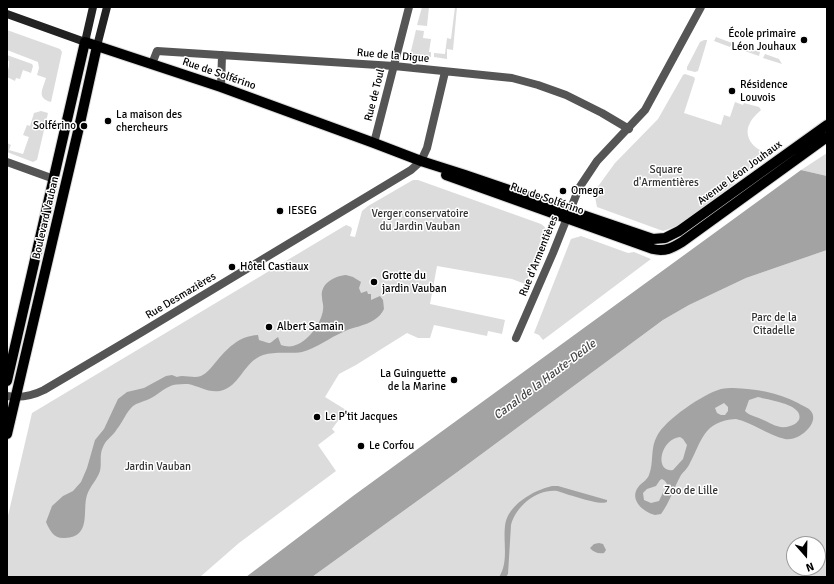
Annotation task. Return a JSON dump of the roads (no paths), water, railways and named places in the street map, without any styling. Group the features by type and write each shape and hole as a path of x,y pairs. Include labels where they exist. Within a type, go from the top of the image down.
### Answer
{"main road":[{"name":"Boulevard Vauban","path":"7,382 93,7"},
{"name":"Boulevard Vauban","path":"7,434 11,397 80,123 107,7"},
{"name":"Rue de Solférino","path":"7,14 85,42 221,87 374,143 421,161 449,176 653,239 665,238"},
{"name":"Avenue Léon Jouhaux","path":"665,238 679,231 827,125"},
{"name":"Avenue Léon Jouhaux","path":"668,250 682,242 827,137"},
{"name":"Rue de Solférino","path":"568,214 653,249 664,251 668,250"}],"street":[{"name":"Rue de Toul","path":"374,143 409,7"},
{"name":"Rue d'Armentières","path":"516,338 579,188 591,169 610,147 629,129 651,101 701,7"},
{"name":"Rue de la Digue","path":"152,64 157,51 394,66 512,78 538,85 587,105 629,129"},
{"path":"221,87 222,55"},
{"path":"421,161 427,148 445,72"},
{"name":"Rue Desmazières","path":"11,397 32,395 44,390 401,176 421,161"},
{"path":"7,162 54,179"}],"water":[{"name":"Canal de la Haute-Deûle","path":"801,170 827,176 827,250 746,278 689,305 663,320 312,577 246,577 353,496"},
{"path":"346,275 361,282 359,288 361,293 367,291 368,294 371,294 371,300 380,296 383,300 384,309 377,318 367,324 343,332 302,352 273,353 256,358 227,389 220,391 208,390 188,384 169,386 150,399 135,405 128,411 114,434 103,447 101,453 100,471 87,495 83,528 79,533 65,538 55,536 53,534 46,522 52,506 63,496 73,491 81,482 87,468 95,440 104,429 118,399 127,392 144,388 166,376 201,376 209,370 234,344 251,336 258,335 259,340 270,343 278,337 281,345 285,346 299,344 309,337 320,321 323,308 323,288 333,279"},
{"path":"732,388 766,392 790,399 809,409 813,414 811,425 808,430 797,437 785,439 736,419 717,424 710,428 701,440 689,465 681,475 667,505 661,514 655,515 646,511 638,504 635,496 639,486 649,475 655,441 661,430 685,408 705,396 722,389","holes":["758,397 786,404 798,412 799,419 795,424 790,426 775,426 745,411 749,400","724,403 728,407 728,411 725,415 721,415 717,413 715,408","680,437 687,445 683,459 673,470 667,470 663,466 662,455 668,443 673,439","662,479 667,484 659,501 651,503 644,500 643,493 647,489 656,486"]},
{"path":"552,486 558,486 607,500 607,502 603,503 591,501 557,491 542,493 528,500 517,511 511,525 508,574 506,577 499,577 505,559 505,526 511,511 516,505 530,495"},
{"path":"594,544 603,544 606,550 604,553 593,551 590,548"}],"place":[{"name":"École primaire Léon Jouhaux","path":"804,40"},
{"name":"Résidence Louvois","path":"732,91"},
{"name":"La maison des chercheurs","path":"108,121"},
{"name":"Solférino","path":"84,126"},
{"name":"Omega","path":"563,191"},
{"name":"IESEG","path":"280,211"},
{"name":"Hôtel Castiaux","path":"232,267"},
{"name":"Grotte du jardin Vauban","path":"374,282"},
{"name":"Albert Samain","path":"269,327"},
{"name":"La Guinguette de la Marine","path":"454,380"},
{"name":"Le P'tit Jacques","path":"317,417"},
{"name":"Le Corfou","path":"361,446"}],"park label":[{"name":"Square d'Armentières","path":"666,176"},
{"name":"Verger conservatoire du Jardin Vauban","path":"420,220"},
{"name":"Parc de la Citadelle","path":"774,324"},
{"name":"Jardin Vauban","path":"158,467"},
{"name":"Zoo de Lille","path":"691,491"}]}
